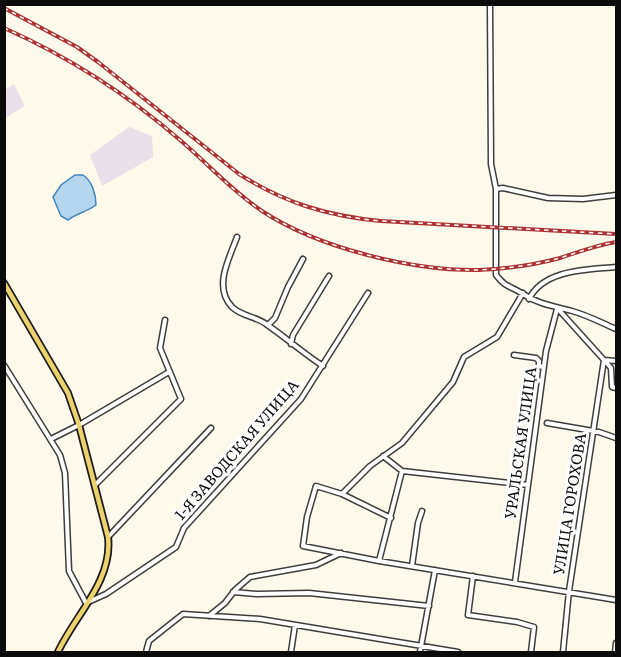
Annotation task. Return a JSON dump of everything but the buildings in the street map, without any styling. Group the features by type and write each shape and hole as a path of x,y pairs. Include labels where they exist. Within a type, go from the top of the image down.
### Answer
{"main road":[{"path":"4,283 62,382 79,425 108,537 106,564 100,581 58,652"}],"street":[{"path":"490,4 491,164 496,189 496,275 504,285 523,293 529,299 557,309 572,311 616,329"},
{"path":"496,189 503,188 548,198 583,199 616,195"},
{"path":"237,237 223,274 223,290 232,307 268,325 323,366"},
{"path":"268,325 275,318 303,260"},
{"path":"529,299 535,288 560,275 616,267"},
{"path":"291,344 294,334 329,276"},
{"name":"1-Я ЗАВОДСКАЯ УЛИЦА","path":"86,603 106,594 176,547 184,528 301,399 369,293"},
{"path":"342,494 370,466 402,443 453,382 464,357 497,337 523,293"},
{"path":"557,309 611,368 612,387 616,388"},
{"name":"УРАЛЬСКАЯ УЛИЦА","path":"515,582 543,367 557,309"},
{"path":"95,485 181,399 160,348 165,320"},
{"path":"514,355 536,358 539,366 543,367"},
{"path":"604,360 616,361"},
{"name":"УЛИЦА ГОРОХОВА","path":"563,652 569,591 604,360"},
{"path":"4,365 60,455 65,472 69,571 86,603"},
{"path":"51,439 169,372"},
{"path":"547,423 594,431 616,438"},
{"path":"108,537 211,428"},
{"path":"383,456 402,471 528,485"},
{"path":"379,561 402,471"},
{"path":"390,518 342,494 316,486 307,517 303,546 379,561 616,600 616,593"},
{"path":"412,566 422,511"},
{"path":"209,616 250,577 316,565 342,553"},
{"path":"420,652 435,570"},
{"path":"473,576 468,615 517,622 534,627 531,652"},
{"path":"233,592 316,593 429,606"},
{"path":"146,652 149,641 183,614 260,619 458,652"},
{"path":"291,652 295,625"},
{"path":"615,652 616,643"}],"shaded area":[{"path":"14,84 25,106 5,118 5,90"},
{"path":"129,127 152,136 153,157 102,186 90,155"}],"water":[{"path":"75,175 83,175 89,181 96,205 68,220 61,216 53,197 61,185"}],"railway":[{"path":"4,8 77,47 239,174 290,200 324,212 361,219 616,234"},
{"path":"4,28 51,51 118,92 160,123 240,195 262,211 310,236 338,246 396,262 479,270 540,263 616,242"}]}
